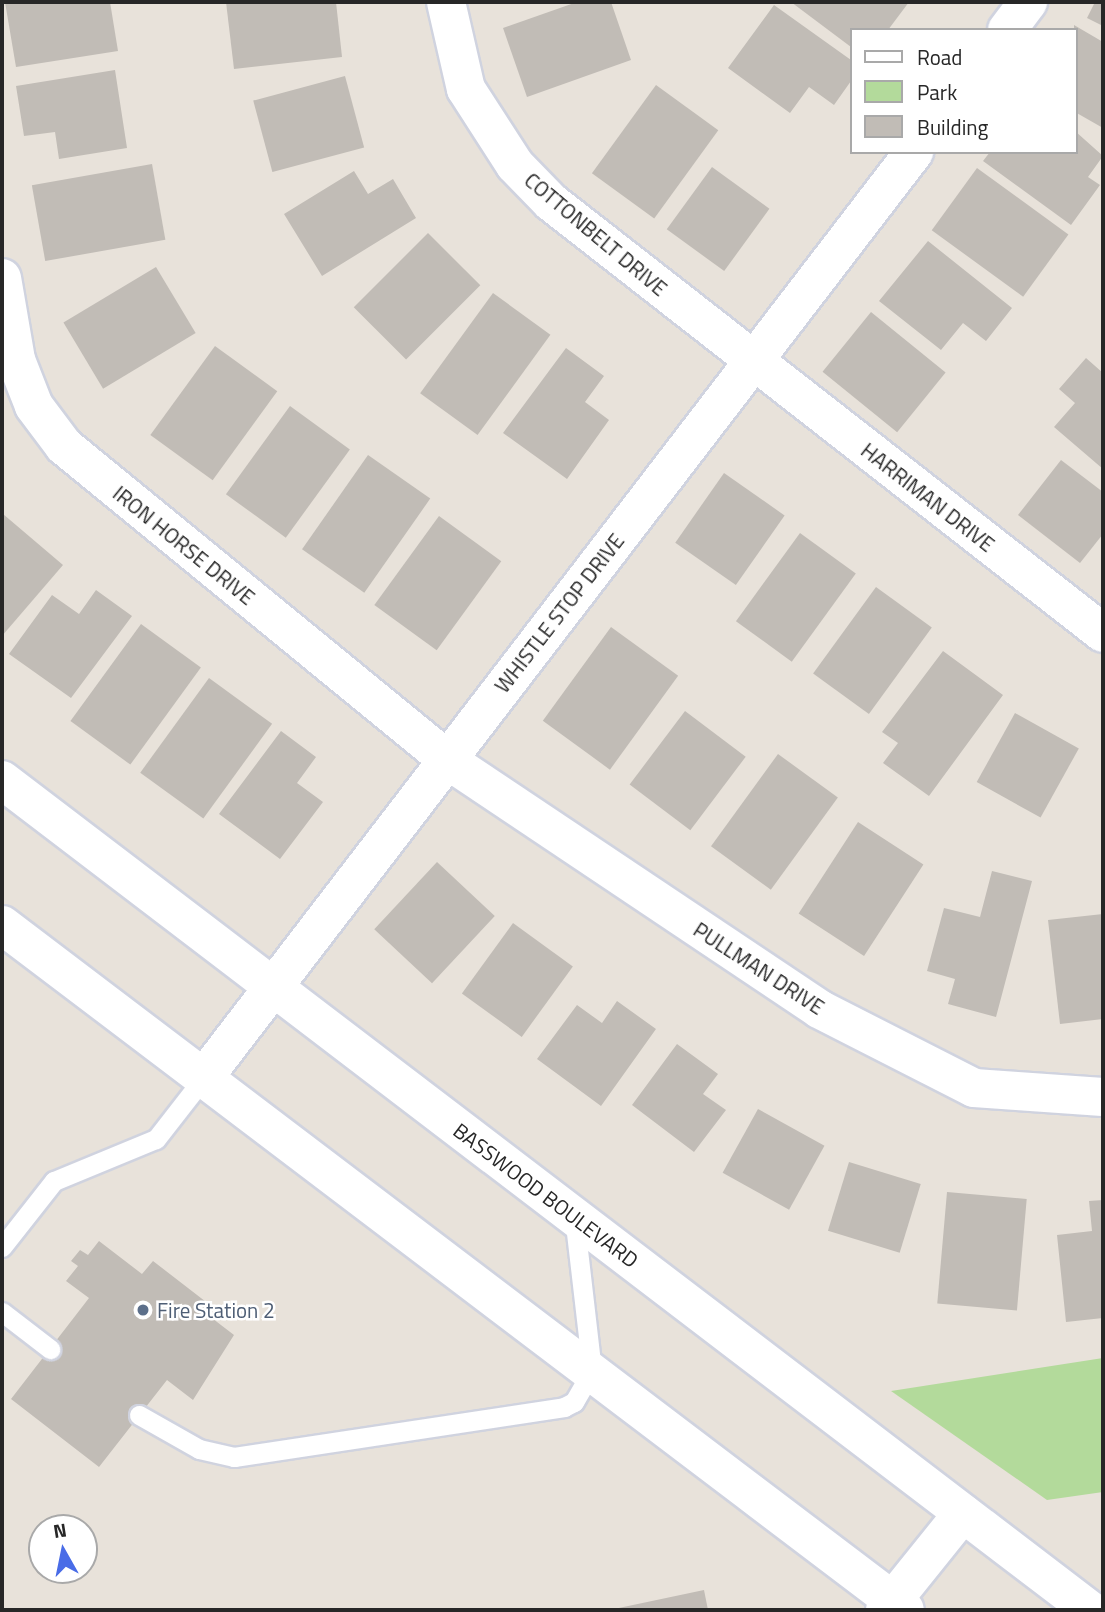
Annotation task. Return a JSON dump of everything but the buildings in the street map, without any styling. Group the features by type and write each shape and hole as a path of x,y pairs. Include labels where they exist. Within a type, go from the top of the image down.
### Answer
{"street":[{"name":"COTTONBELT DRIVE","path":"446,2 466,89 515,165 551,202 753,362"},
{"path":"1008,28 1028,2"},
{"name":"WHISTLE STOP DRIVE","path":"205,1076 912,154"},
{"name":"IRON HORSE DRIVE","path":"2,278 16,360 34,406 64,446 446,759"},
{"name":"HARRIMAN DRIVE","path":"753,362 1103,633"},
{"name":"PULLMAN DRIVE","path":"446,759 831,1016 974,1088 1103,1097"},
{"name":"BASSWOOD BOULEVARD","path":"2,780 1090,1610"},
{"path":"2,925 592,1371 894,1607 963,1513"}],"lane":[{"path":"2,1247 54,1181 156,1139 205,1076"},
{"path":"139,1415 199,1449 248,1457 564,1407 589,1384 592,1371 574,1216"},
{"path":"2,1312 50,1349"}],"green space":[{"path":"1103,1358 1103,1492 1047,1500 891,1391"}],"place":[{"name":"Fire Station 2","path":"143,1310"}]}
